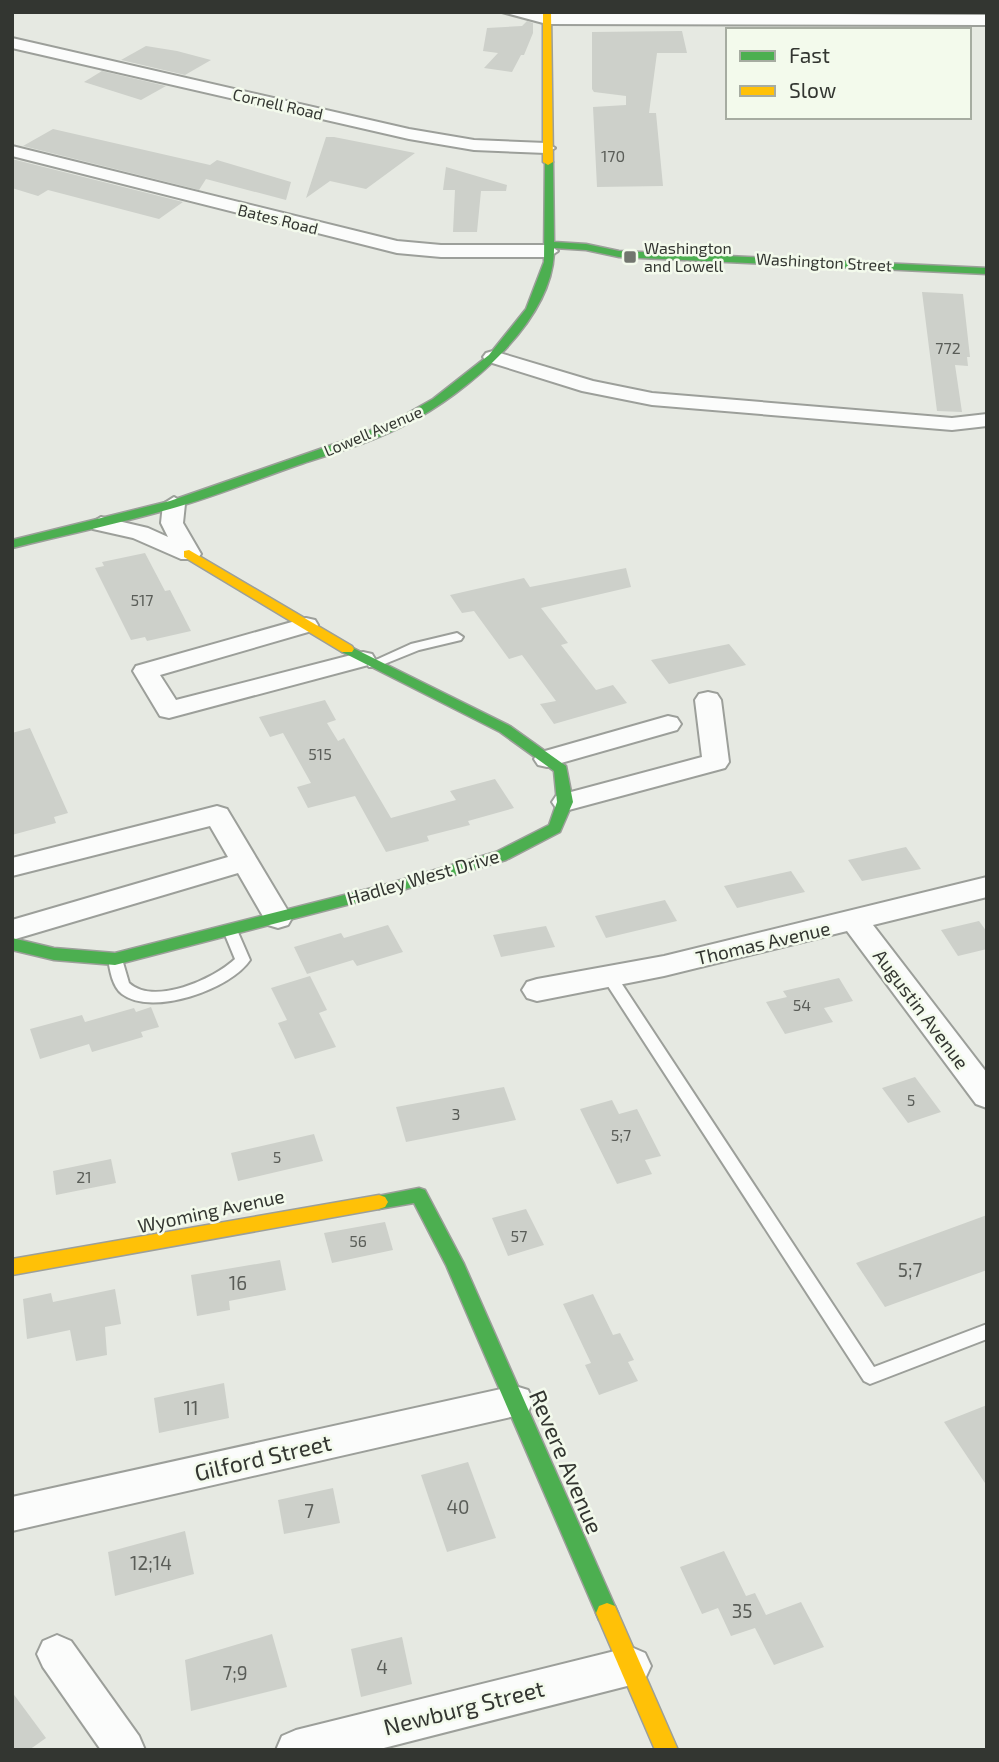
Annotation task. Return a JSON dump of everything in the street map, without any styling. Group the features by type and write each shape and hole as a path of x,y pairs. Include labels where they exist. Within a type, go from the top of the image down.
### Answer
{"street":[{"path":"510,12 547,16 987,20"},
{"name":"Lowell Avenue","path":"12,544 174,504 400,423 437,402 492,357 531,310 549,252 546,148 547,16"},
{"name":"Cornell Road","path":"12,43 420,136 485,146 546,148"},
{"name":"Bates Road","path":"12,151 397,247 441,251 549,252"},
{"name":"Washington Street","path":"549,252 586,247 619,254 987,271"},
{"path":"492,357 589,387 652,399 952,424 987,420"},
{"path":"174,504 172,523 189,554"},
{"path":"101,524 140,533 189,554 368,662 505,730 561,769 565,802 716,762 708,700"},
{"path":"306,625 145,671 169,709 368,662"},
{"path":"547,759 668,724"},
{"name":"Hadley West Drive","path":"12,944 54,954 115,959 278,918 501,856 555,828 565,802"},
{"path":"12,867 217,815 278,918"},
{"path":"12,930 244,862"},
{"name":"Thomas Avenue","path":"537,990 855,922 987,887"},
{"name":"Augustin Avenue","path":"855,922 987,1096"},
{"name":"Wyoming Avenue","path":"12,1267 129,1250 282,1218 419,1195"},
{"name":"Revere Avenue","path":"419,1195 456,1264 667,1750"},
{"name":"Gilford Street","path":"12,1514 515,1401"},
{"path":"57,1654 125,1750"},
{"name":"Newburg Street","path":"296,1750 631,1666"}],"lane":[{"path":"368,662 457,637"},
{"path":"115,959 120,981 128,991 148,998 174,995 234,972 243,960 230,930"},
{"path":"609,976 870,1376 987,1331"}],"building":[{"path":"527,21 533,23 533,33 524,55 521,55 512,72 484,68 498,53 483,51 487,28 522,26"},
{"path":"682,31 687,53 657,53 649,113 656,113 663,186 597,187 593,107 626,105 626,96 594,92 592,89 592,32"},
{"path":"146,46 211,60 185,75 121,60"},
{"path":"102,71 166,86 141,100 84,82"},
{"path":"53,129 210,165 217,160 291,182 286,200 206,179 199,190 23,146"},
{"path":"326,137 415,153 366,189 330,181 306,198"},
{"path":"12,159 183,202 159,219 48,190 38,196 12,188"},
{"path":"446,167 507,185 506,191 481,191 477,232 453,232 455,190 443,190"},
{"path":"922,292 963,294 970,357 967,357 968,366 955,365 962,412 937,411"},
{"path":"145,553 165,591 170,590 191,631 147,641 145,637 131,640 95,568 104,566 102,562"},
{"path":"626,568 631,587 541,608 568,643 561,645 596,690 613,685 627,703 554,724 540,704 556,701 522,655 509,659 474,611 462,613 450,595 524,578 530,587"},
{"path":"729,644 746,665 669,684 651,660"},
{"path":"325,700 336,720 327,723 338,741 344,738 391,818 456,800 450,791 495,779 514,808 468,821 470,825 427,836 429,841 386,852 355,796 308,808 297,787 311,783 283,733 270,737 259,717"},
{"path":"30,728 68,813 54,817 56,823 12,835 12,733"},
{"path":"906,847 921,869 862,881 848,860"},
{"path":"791,871 805,892 737,908 724,886"},
{"path":"665,900 677,921 606,938 595,916"},
{"path":"979,921 987,932 987,949 958,956 941,930"},
{"path":"388,925 403,952 357,966 353,960 307,974 294,947 341,933 344,938"},
{"path":"546,926 555,947 501,957 493,935"},
{"path":"310,976 327,1010 319,1013 336,1047 295,1059 278,1023 287,1020 271,988"},
{"path":"839,978 853,1001 824,1008 833,1022 785,1034 766,1002 787,997 783,991"},
{"path":"151,1007 159,1027 141,1032 143,1037 92,1052 89,1044 40,1059 30,1029 82,1015 85,1022 134,1008 136,1012"},
{"path":"915,1077 941,1112 908,1123 882,1088"},
{"path":"504,1087 516,1120 406,1142 396,1107"},
{"path":"612,1100 619,1114 637,1109 661,1156 645,1160 652,1174 617,1184 580,1109"},
{"path":"314,1134 323,1161 238,1181 231,1153"},
{"path":"111,1159 116,1183 56,1195 53,1171"},
{"path":"526,1209 544,1245 508,1256 492,1218"},
{"path":"987,1215 987,1270 885,1307 856,1263"},
{"path":"385,1222 393,1250 332,1263 324,1233"},
{"path":"280,1260 286,1290 229,1301 230,1310 197,1316 191,1275"},
{"path":"115,1289 121,1324 105,1327 107,1355 76,1361 70,1330 27,1339 23,1299 51,1293 53,1302"},
{"path":"593,1294 613,1335 620,1333 634,1360 628,1362 638,1381 599,1395 585,1365 591,1363 563,1304"},
{"path":"224,1383 229,1418 159,1433 154,1398"},
{"path":"987,1405 987,1486 944,1422"},
{"path":"468,1462 496,1538 447,1552 421,1475"},
{"path":"333,1488 340,1523 284,1534 278,1500"},
{"path":"185,1531 194,1574 115,1596 108,1552"},
{"path":"724,1551 746,1596 755,1593 766,1615 801,1602 824,1647 774,1665 755,1628 731,1636 718,1608 702,1614 680,1567"},
{"path":"272,1634 287,1687 191,1711 185,1660"},
{"path":"402,1637 412,1684 361,1697 351,1649"},
{"path":"12,1692 46,1738 29,1750 12,1750"}],"traffic: fast":[{"path":"12,544 174,504 353,442 400,423 437,402 493,357 531,310 549,262 548,162"},
{"path":"550,245 586,247 619,254 987,271"},
{"path":"12,944 54,954 115,959 385,890 501,856 555,828 565,802 561,769 505,729 347,649"},
{"path":"379,1202 419,1195 455,1264 607,1613"}],"traffic: slow":[{"path":"547,12 548,162"},
{"path":"189,554 347,649"},
{"path":"12,1267 379,1202"},
{"path":"607,1613 667,1750"}],"place":[{"name":"Washington and Lowell","path":"630,257"}]}
